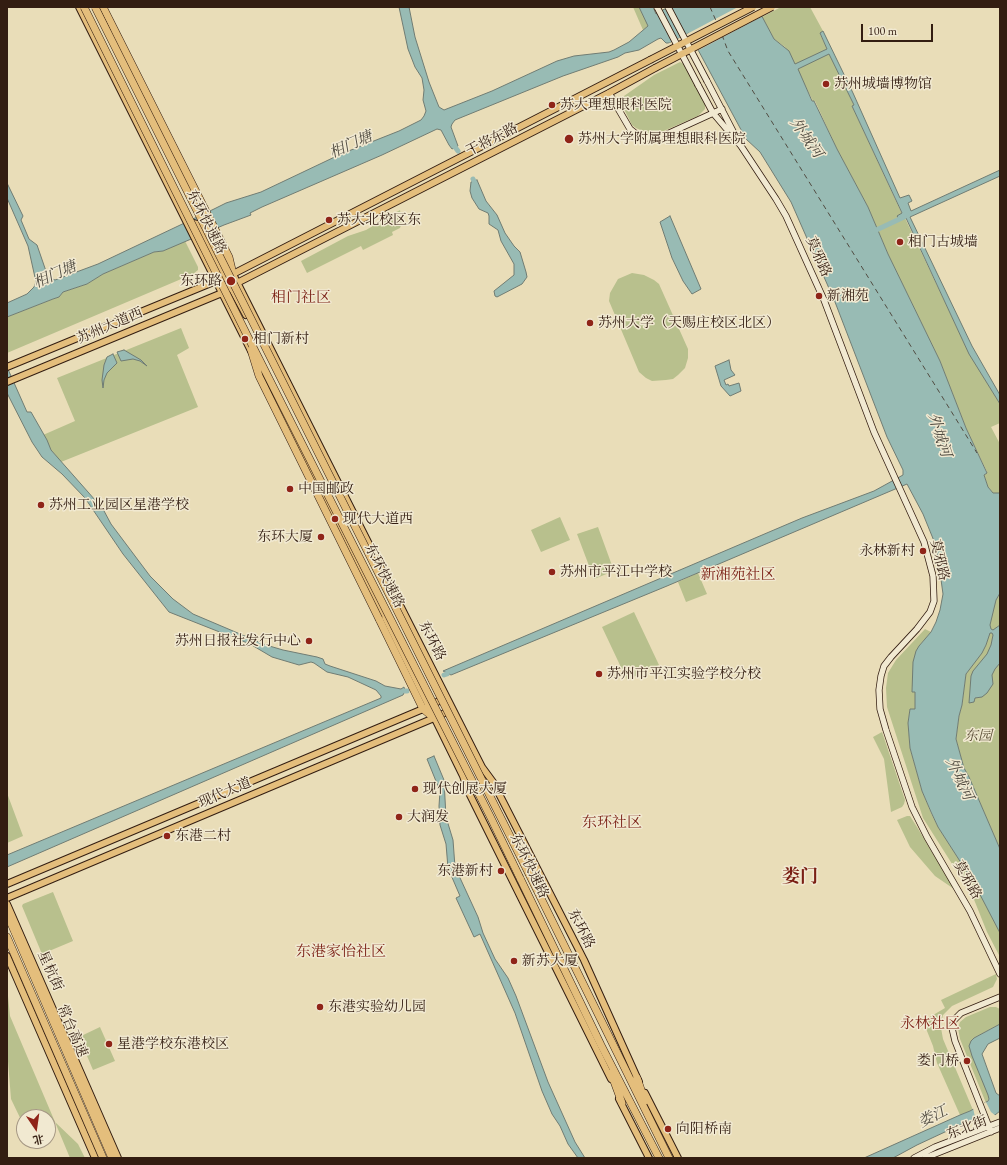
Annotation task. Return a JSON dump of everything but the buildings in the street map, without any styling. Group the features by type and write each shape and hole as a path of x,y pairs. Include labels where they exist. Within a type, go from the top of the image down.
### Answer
{"highway":[{"name":"东环快速路","path":"84,7 244,334 490,816 601,1045 659,1158"},
{"name":"东环快速路","path":"95,7 530,874 632,1084 670,1158"},
{"path":"103,7 215,233 229,257 233,274"},
{"path":"244,334 258,376 379,619 426,708 434,718"},
{"name":"常台高速","path":"7,914 112,1158"},
{"name":"常台高速","path":"7,937 103,1158"},
{"path":"601,1045 622,1103"},
{"path":"637,1078 656,1130"}],"main road":[{"path":"80,7 197,244 220,280 230,287 247,317 258,323"},
{"path":"99,7 202,211 215,233"},
{"name":"莫邪路","path":"657,7 713,113 741,146"},
{"name":"莫邪路","path":"668,7 741,146 786,216 824,300 874,432 902,491 927,552 933,576 934,596 932,608 917,629 884,666 879,690 882,717 912,807 927,838 970,911 1000,974"},
{"name":"干将东路","path":"220,280 753,7"},
{"name":"干将东路","path":"223,292 237,283 609,93 772,7"},
{"path":"609,93 630,129 646,138 655,138 665,135 722,109"},
{"path":"185,220 197,224 204,238 223,292 426,708"},
{"name":"东环路","path":"233,274 452,709 482,767 493,782 584,960 637,1078 678,1158"},
{"path":"220,280 237,283"},
{"name":"苏州大道西","path":"8,367 220,280"},
{"name":"苏州大道西","path":"7,382 223,292"},
{"name":"现代大道","path":"7,884 426,708 447,697"},
{"name":"现代大道","path":"7,898 434,718 452,709"},
{"path":"434,718 463,776 469,793 606,1067 649,1158"},
{"path":"444,738 463,729"},
{"name":"星杭街","path":"7,904 118,1158"},
{"path":"7,956 95,1158"},
{"path":"990,1129 954,1039 952,1024 956,1018 964,1012 1000,997"},
{"name":"东北街","path":"942,1148 990,1129 1000,1122"},
{"name":"东北街","path":"990,1129 1000,1128"},
{"path":"914,1158 942,1148"},
{"path":"925,1158 942,1148"}],"green space":[{"path":"633,7 639,7 648,24 648,26 643,30"},
{"name":"相门古城墙","path":"781,7 810,7 823,31 820,34 854,105 852,106 902,214 897,216 905,218 969,353 1000,404 1000,423 991,427 1000,444 1000,493 993,493 988,487 984,475 987,472 966,428 940,361 888,254 868,207 837,149 815,101 813,101 785,47 774,39 762,17"},
{"path":"680,62 684,64 705,101 705,109 698,116 654,135 636,128 632,125 624,109 624,96 654,75"},
{"path":"400,210 402,222 400,228 392,232 393,235 363,250 361,246 307,273 301,261 348,236 366,230"},
{"path":"185,241 198,267 198,270 193,274 7,353 7,317 59,297 63,292 87,284 103,274 154,252 163,251"},
{"path":"632,273 644,275 659,284 688,349 688,358 685,368 673,379 652,381 639,372 609,301 610,293 618,279"},
{"path":"181,328 189,348 177,355 198,407 61,462 51,450 43,435 75,421 57,378"},
{"path":"560,517 570,540 541,552 531,530"},
{"path":"598,527 614,571 594,579 577,534"},
{"path":"698,573 707,594 686,602 678,582"},
{"name":"东园","path":"1000,593 1000,849 964,768 956,739 966,674 986,645 993,608 998,594"},
{"path":"634,612 659,665 627,680 602,627"},
{"path":"925,629 931,632 919,646 912,692 915,692 915,709 910,709 908,723 910,748 922,791 931,813 938,827 974,883 998,928 1000,933 1000,957 987,932 973,897 923,818 887,707 886,688 888,673 896,660"},
{"path":"882,732 905,800 902,807 891,812 884,759 873,737"},
{"path":"7,793 23,836 7,843"},
{"path":"910,816 954,889 935,876 910,847 897,820"},
{"path":"53,892 73,941 42,954 22,906 23,904"},
{"path":"996,974 997,979 993,987 952,1006 943,1015 941,1028 943,1039 973,1110 960,1115 937,1063 933,1046 923,1021 945,1008 941,1000"},
{"path":"7,986 10,1016 49,1109 16,1109 11,1099 7,1049"},
{"path":"990,1007 1000,1009 1000,1024 974,1038 989,1098 986,1103 960,1039 958,1028 960,1022 966,1017"},
{"path":"100,1027 115,1061 93,1070 79,1037"},
{"path":"56,1123 78,1144 85,1158 70,1158"}],"water":[{"name":"外城河","path":"399,7 409,7 415,37 429,82 439,107 444,110 492,91 557,61 574,56 609,52 614,50 629,42 648,26 639,7 653,7 656,14 668,7 757,7 774,39 789,51 795,64 827,49 820,33 823,31 853,93 900,198 909,195 912,201 908,203 911,211 1000,170 1000,176 910,217 972,346 1000,395 1000,404 969,354 906,218 900,220 897,216 902,213 852,106 854,105 829,54 798,69 812,101 814,101 837,149 868,207 888,254 940,361 966,428 987,473 984,475 988,487 993,493 1000,493 1000,593 996,600 990,625 991,629 993,630 1000,625 1000,663 992,675 993,684 987,693 982,697 975,698 974,702 969,703 971,676 973,671 987,654 991,645 993,635 990,633 982,653 966,674 956,739 964,768 1000,849 1000,933 974,883 938,827 922,791 910,748 908,723 910,709 915,709 915,692 912,692 913,662 916,651 931,632 936,622 943,594 934,541 923,514 907,484 667,586 451,675 443,671 802,518 874,491 903,475 903,470 887,437 835,302 791,202 760,152 746,139 689,33 670,43 666,43 661,38 658,39 639,50 625,53 618,57 563,76 455,120 451,127 458,146 452,149 441,130 437,129 382,155 262,207 250,213 251,215 163,251 154,252 103,274 87,284 63,292 59,297 7,317 7,303 27,294 34,287 36,282 28,246 7,198 7,183 23,216 21,220 29,239 37,245 48,277 55,280 98,264 226,203 261,192 341,154 399,131 421,120 426,111 423,100 424,90 422,78 415,67 408,49"},
{"path":"477,180 486,201 497,215 505,233 520,252 527,277 522,284 497,297 495,296 494,291 514,275 514,264 501,241 498,230 489,224 488,213 479,209 472,198 470,191 471,182"},
{"path":"670,216 701,289 692,294 683,281 672,258 660,222"},
{"path":"124,350 141,360 147,366 140,361 133,359 121,361 117,352"},
{"path":"113,354 117,363 107,373 103,388 102,380 104,365 107,357"},
{"path":"729,360 731,370 735,375 724,380 726,385 728,384 729,386 739,383 741,391 730,396 721,386 715,366"},
{"path":"7,367 27,412 31,412 51,450 103,509 111,524 150,576 173,599 193,614 266,645 323,659 325,664 376,681 385,686 401,689 404,687 405,691 403,695 7,867 7,855 381,698 381,696 376,690 348,677 327,672 314,663 311,662 299,665 272,657 250,644 169,612 123,554 85,498 62,474 42,457 32,442 7,393"},
{"path":"434,756 444,780 446,817 453,840 455,867 495,959 508,978 548,1082 575,1142 585,1158 578,1158 568,1144 560,1126 552,1114 542,1091 515,1013 480,934 474,937 456,898 460,896 448,868 446,844 440,825 440,791 427,759"},
{"path":"1000,1024 1000,1038 988,1044 982,1054 996,1093 1000,1096 1000,1111 995,1115 972,1124 970,1122 962,1124 893,1158 864,1158 970,1111 988,1101 988,1095 969,1046 974,1038"}],"pier":[{"path":"738,7 759,7 763,16 697,51 688,35 671,45 666,45"},
{"path":"986,1102 991,1112 996,1116 971,1126 970,1125 975,1117 973,1108"}],"waterway":[{"path":"455,147 458,151"},
{"path":"872,232 904,217"}],"ferry route":[{"path":"710,7 717,23"},
{"path":"722,35 728,51 977,453"}],"place":[{"name":"苏州城墙博物馆","path":"826,84"},
{"name":"苏大理想眼科医院","path":"552,105"},
{"name":"苏州大学附属理想眼科医院","path":"569,139"},
{"name":"苏大北校区东","path":"329,220"},
{"name":"相门古城墙","path":"900,242"},
{"name":"东环路","path":"231,281"},
{"name":"新湘苑","path":"819,296"},
{"name":"苏州大学（天赐庄校区北区）","path":"590,323"},
{"name":"相门新村","path":"245,339"},
{"name":"中国邮政","path":"290,489"},
{"name":"苏州工业园区星港学校","path":"41,505"},
{"name":"现代大道西","path":"335,519"},
{"name":"东环大厦","path":"321,537"},
{"name":"永林新村","path":"923,551"},
{"name":"苏州市平江中学校","path":"552,572"},
{"name":"苏州日报社发行中心","path":"309,641"},
{"name":"苏州市平江实验学校分校","path":"599,674"},
{"name":"现代创展大厦","path":"415,789"},
{"name":"大润发","path":"399,817"},
{"name":"东港二村","path":"167,836"},
{"name":"东港新村","path":"501,871"},
{"name":"新苏大厦","path":"514,961"},
{"name":"东港实验幼儿园","path":"320,1007"},
{"name":"星港学校东港校区","path":"109,1044"},
{"name":"娄门桥","path":"967,1061"},
{"name":"向阳桥南","path":"668,1129"}],"district":[{"name":"相门社区","path":"301,298"},
{"name":"新湘苑社区","path":"738,575"},
{"name":"东环社区","path":"612,823"},
{"name":"娄门","path":"800,877"},
{"name":"东港家怡社区","path":"341,952"},
{"name":"永林社区","path":"930,1024"}],"water label":[{"name":"相门塘","path":"351,145"},
{"name":"相门塘","path":"55,275"},
{"name":"娄江","path":"933,1117"}]}
